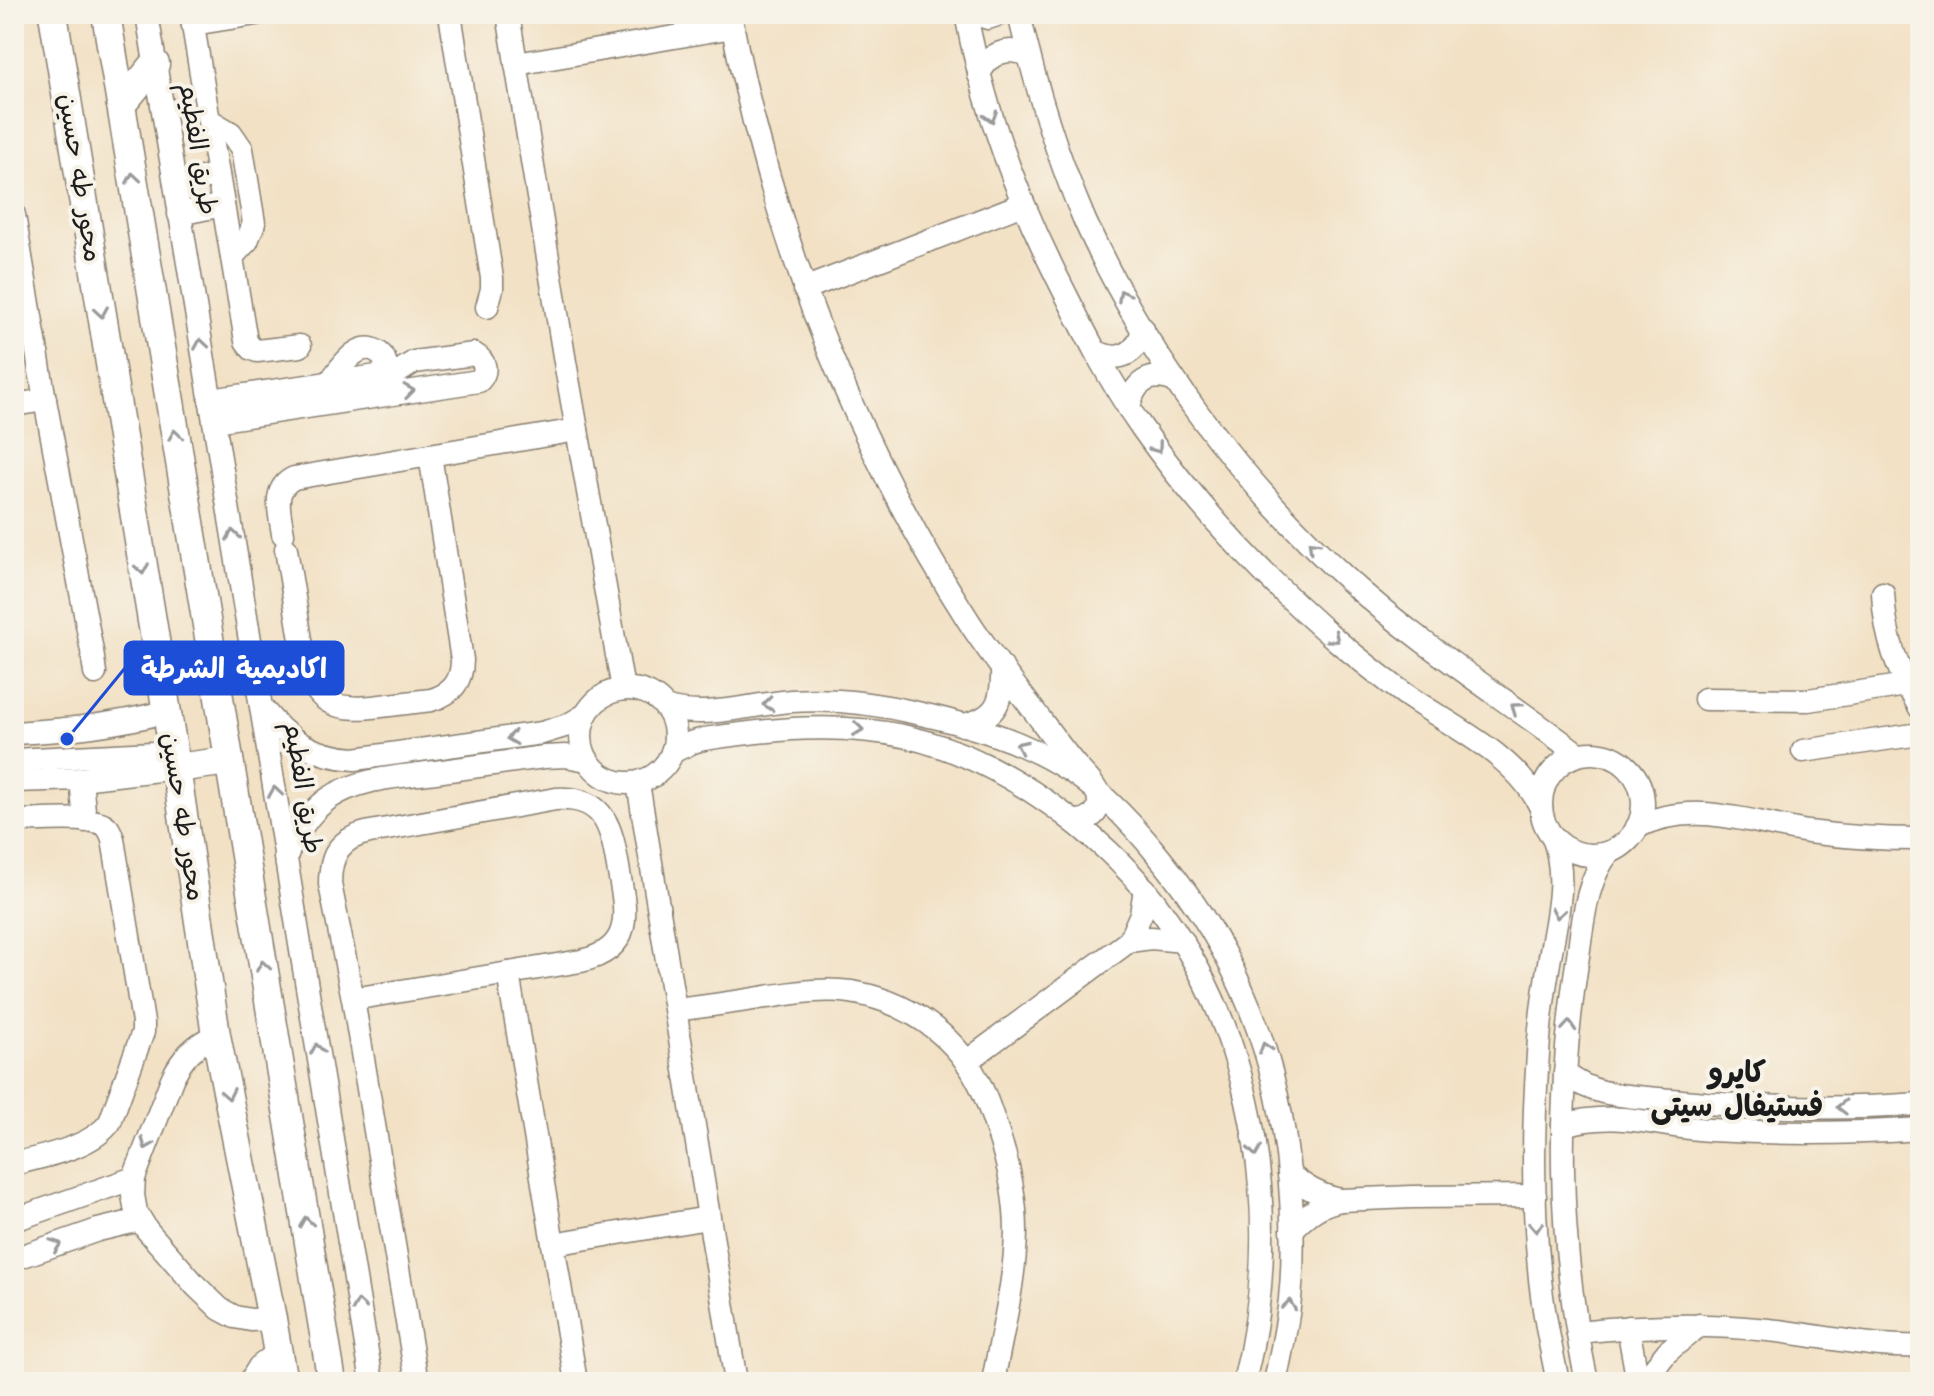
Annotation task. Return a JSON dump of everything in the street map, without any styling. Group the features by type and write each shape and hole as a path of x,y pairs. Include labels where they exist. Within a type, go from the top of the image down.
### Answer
{"main road":[{"name":"محور طه حسين","path":"53,14 216,1035 283,1382"},
{"name":"محور طه حسين","path":"106,14 332,1382"},
{"path":"121,105 155,64"},
{"path":"174,760 229,761"}],"street":[{"name":"طريق الفطيم","path":"147,14 372,1382"},
{"path":"256,14 192,19 246,341 257,351 300,346"},
{"path":"450,14 492,278 487,307"},
{"path":"508,14 623,689"},
{"path":"966,14 979,75 1023,204 1069,301 1129,409 1172,469 1280,589 1363,662 1502,760 1536,796 1559,852 1561,868 1561,893 1543,998 1535,1105 1539,1271 1558,1382"},
{"path":"975,14 988,18 1000,14"},
{"path":"1019,14 1052,135 1085,219 1143,329 1175,381 1218,438 1284,516 1348,580 1425,643 1578,754"},
{"path":"516,64 731,20 765,162 804,289 849,400 899,503 970,623 1061,747 1096,790 1156,853 1190,896 1214,933 1249,1002 1270,1062 1285,1132 1289,1174 1292,1230 1290,1298 1275,1382"},
{"path":"979,75 988,60 1003,51 1028,55"},
{"path":"209,120 231,133 242,149 254,223 247,241 232,257"},
{"path":"175,183 218,175"},
{"path":"804,289 1023,204"},
{"path":"179,214 223,205"},
{"path":"14,215 95,673"},
{"path":"1097,352 1117,357 1126,354 1135,348 1143,329"},
{"path":"212,410 298,398 373,384 386,369 385,361 374,350 359,350 328,384 298,398"},
{"path":"1129,409 1136,388 1144,381 1165,377 1175,381"},
{"path":"14,405 45,400"},
{"path":"430,455 462,671 452,691 442,697 358,709 343,708 317,692 309,679 284,542 278,496 280,490 294,478 577,430"},
{"path":"1883,593 1889,641 1898,668 1920,708"},
{"path":"963,725 988,716 997,706 1002,693 1002,667"},
{"path":"1705,699 1808,700 1907,685"},
{"path":"623,689 642,691 651,694 665,707 675,729 675,741 667,763 659,772 650,779 626,784 615,782 594,770 587,760 580,738 581,726 585,715 601,697 623,689"},
{"path":"665,707 676,711 700,711 788,701 845,700 882,705 988,731 1060,764 1096,790"},
{"path":"261,707 281,730 303,746 320,753 355,759 542,733 568,725 585,715"},
{"path":"14,733 69,730 165,712"},
{"path":"672,752 704,739 783,728 830,727 877,731 933,744 985,764 1034,791 1108,850 1145,889 1183,941 1209,989 1231,1044 1249,1113 1262,1217 1261,1275 1256,1322 1244,1382"},
{"path":"69,730 72,758"},
{"path":"1803,751 1920,734"},
{"path":"1541,808 1543,790 1550,774 1578,754 1611,756 1626,765 1636,778 1642,794 1643,811 1637,827 1621,846 1597,855 1584,854 1562,845 1553,837"},
{"path":"285,858 299,830 318,807 343,790 357,785 544,757 566,756 587,760"},
{"path":"14,760 174,760"},
{"path":"14,781 127,775 174,760"},
{"path":"81,779 85,821"},
{"path":"638,783 736,1382"},
{"path":"1074,821 1092,818 1097,811 1096,790"},
{"path":"353,999 596,958 609,950 619,938 626,909 613,836 602,814 581,801 556,799 358,834 348,839 334,856 330,868 330,884 353,999 417,1382"},
{"path":"1637,827 1663,817 1697,813 1846,836 1920,839"},
{"path":"14,821 85,821 103,824 110,831 143,1022 143,1032 105,1130 73,1146 14,1164"},
{"path":"1108,850 1110,828 1116,823 1128,821"},
{"path":"1587,1382 1578,1332 1566,1222 1565,1073 1571,1004 1586,907 1597,871 1609,852"},
{"path":"1129,941 1141,914 1145,889"},
{"path":"966,1062 1129,941 1151,938 1183,941"},
{"path":"508,973 576,1382"},
{"path":"676,1010 809,991 850,992 881,999 909,1011 940,1033 966,1062 985,1095 1001,1141 1015,1214 1011,1292 993,1382"},
{"path":"216,1035 190,1051 179,1064 134,1178 134,1204 140,1220 196,1286 220,1309 243,1318 272,1319"},
{"path":"1565,1073 1584,1085 1608,1093 1710,1103 1835,1108 1920,1104"},
{"path":"1563,1125 1616,1117 1705,1130 1768,1133 1920,1129"},
{"path":"1289,1174 1310,1189 1341,1200"},
{"path":"14,1220 134,1178"},
{"path":"1292,1230 1310,1213 1330,1202 1341,1200 1535,1196"},
{"path":"553,1244 708,1218"},
{"path":"14,1259 98,1230 140,1220"},
{"path":"1578,1332 1699,1325 1769,1330 1861,1344 1920,1346"},
{"path":"1640,1382 1667,1352 1699,1325"},
{"path":"1628,1327 1640,1382"},
{"path":"250,1382 259,1367 278,1352"}],"place":[{"name":"اكاديمية الشرطة","path":"67,739"}],"district":[{"name":"كايرو فستيفال سيتى","path":"1737,1091"}]}
